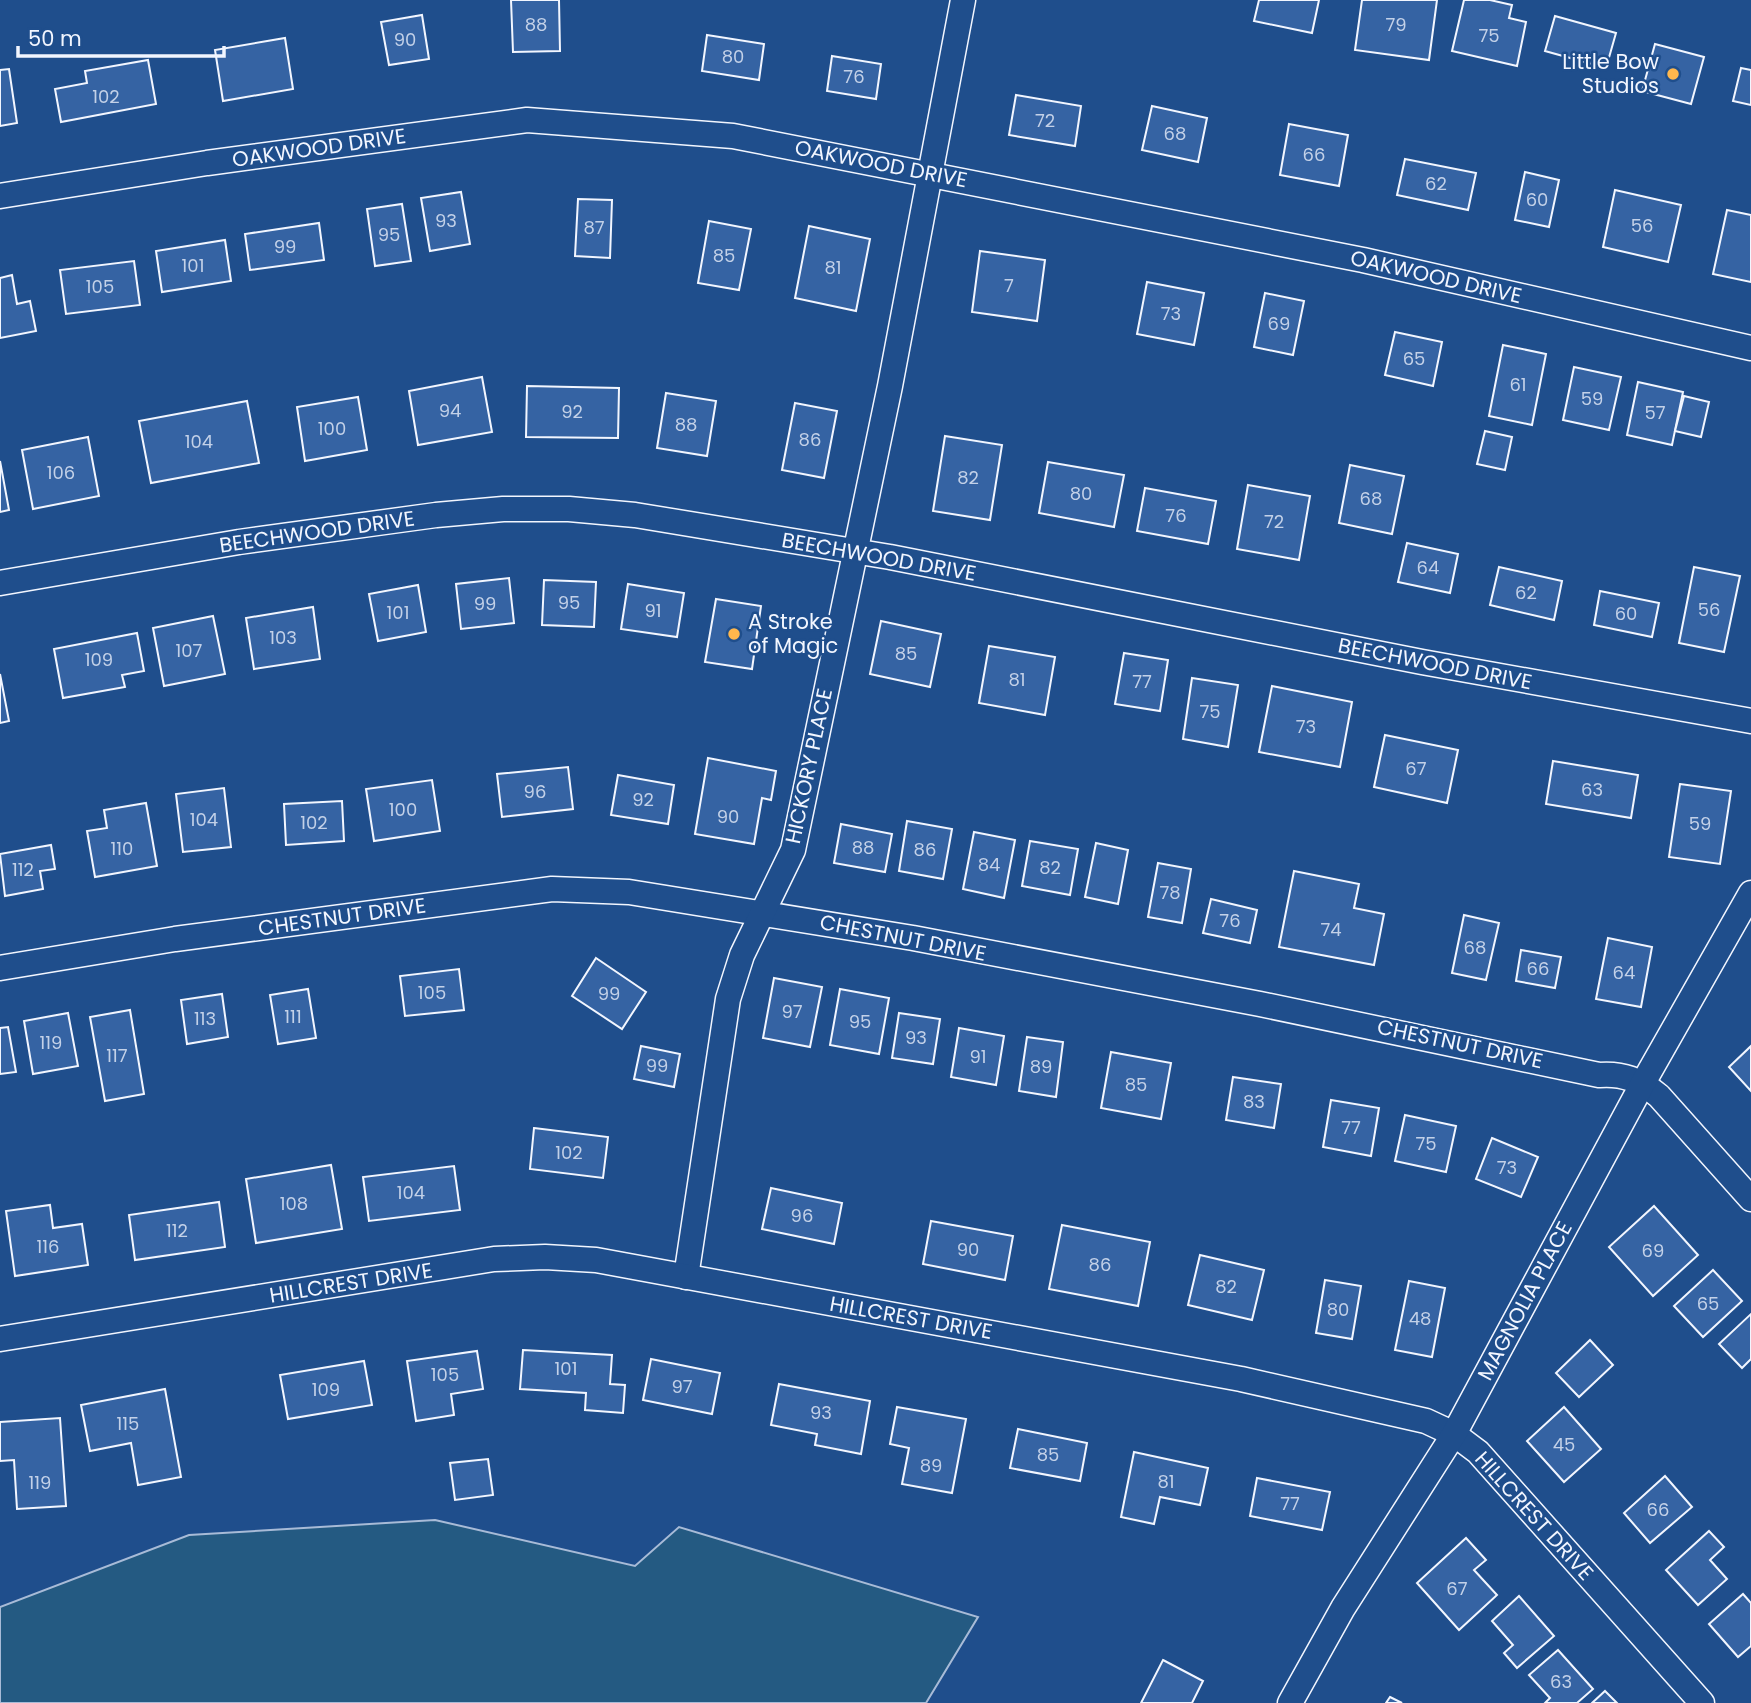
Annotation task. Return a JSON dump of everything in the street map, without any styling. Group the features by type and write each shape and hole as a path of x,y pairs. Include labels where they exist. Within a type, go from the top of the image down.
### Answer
{"street":[{"name":"HICKORY PLACE","path":"686,1277 728,999 742,955 793,850 855,551 963,0"},
{"name":"OAKWOOD DRIVE","path":"0,196 206,163 527,120 733,136 1363,260 1751,348"},
{"name":"BEECHWOOD DRIVE","path":"0,583 239,542 436,515 503,509 569,509 635,515 855,551 1422,662 1751,721"},
{"name":"CHESTNUT DRIVE","path":"0,968 175,939 552,889 629,892 763,912 1367,1024 1599,1075 1626,1076 1643,1083"},
{"name":"MAGNOLIA PLACE","path":"1290,1703 1343,1608 1454,1434 1643,1083 1751,893"},
{"path":"1643,1083 1659,1096 1751,1199"},
{"name":"HILLCREST DRIVE","path":"0,1339 494,1259 545,1257 596,1260 1241,1379 1426,1421 1454,1434 1478,1452 1702,1703"}],"shaded area":[{"path":"435,1520 635,1566 679,1527 978,1617 926,1703 0,1703 0,1607 189,1535"}],"building":[{"path":"511,0 559,0 560,51 513,52"},
{"path":"1259,0 1319,0 1312,33 1254,21"},
{"path":"1362,0 1437,0 1429,60 1355,50"},
{"path":"1464,0 1490,0 1512,5 1509,18 1526,22 1517,66 1452,51"},
{"path":"422,15 429,59 389,65 381,22"},
{"path":"1555,16 1616,33 1606,68 1545,51"},
{"path":"707,35 764,44 759,80 702,71"},
{"path":"285,38 293,89 223,101 215,50"},
{"name":"Little Bow Studios","path":"1655,44 1704,57 1691,104 1642,91"},
{"path":"832,56 881,64 876,99 827,91"},
{"path":"148,60 156,104 61,122 55,89 87,83 85,71"},
{"path":"1741,68 1751,70 1751,105 1733,101"},
{"path":"9,69 17,123 0,126 0,70"},
{"path":"1016,95 1081,106 1075,146 1009,135"},
{"path":"1152,106 1207,118 1198,162 1142,150"},
{"path":"1289,124 1348,135 1339,186 1280,175"},
{"path":"1405,159 1476,173 1468,210 1397,195"},
{"path":"1525,172 1559,180 1549,227 1515,220"},
{"path":"1615,190 1681,205 1668,262 1603,247"},
{"path":"461,192 470,244 430,251 421,198"},
{"path":"578,199 612,200 610,258 575,256"},
{"path":"402,204 411,261 375,266 367,209"},
{"path":"1727,210 1751,215 1751,282 1713,274"},
{"path":"709,221 751,229 739,290 698,283"},
{"path":"319,223 324,260 250,270 245,234"},
{"path":"809,226 870,239 856,311 795,298"},
{"path":"225,240 231,281 162,292 156,251"},
{"path":"980,251 1045,260 1037,321 972,312"},
{"path":"134,261 140,305 66,314 60,270"},
{"path":"12,275 17,304 30,301 36,331 0,338 0,278"},
{"path":"1147,282 1204,293 1194,345 1137,334"},
{"path":"1265,293 1304,301 1293,355 1254,347"},
{"path":"1395,332 1442,342 1433,386 1385,375"},
{"path":"1503,345 1546,354 1532,425 1489,416"},
{"path":"1574,367 1621,377 1609,430 1563,420"},
{"path":"482,377 492,432 418,445 409,391"},
{"path":"1638,382 1683,392 1672,445 1627,435"},
{"path":"527,386 619,388 618,438 526,437"},
{"path":"666,393 716,401 707,456 657,448"},
{"path":"1684,396 1709,402 1701,437 1675,431"},
{"path":"358,397 367,450 305,461 297,407"},
{"path":"247,401 259,463 151,483 139,421"},
{"path":"795,403 837,411 824,478 782,470"},
{"path":"1485,431 1512,437 1505,470 1477,464"},
{"path":"945,436 1002,445 990,520 933,511"},
{"path":"88,437 99,496 33,509 22,450"},
{"path":"0,461 9,510 0,512"},
{"path":"1048,462 1124,475 1114,527 1039,513"},
{"path":"1350,465 1404,476 1392,534 1339,523"},
{"path":"1248,485 1310,496 1299,560 1237,549"},
{"path":"1145,488 1216,501 1208,544 1137,531"},
{"path":"1407,543 1458,554 1450,593 1398,582"},
{"path":"1499,567 1562,581 1554,620 1490,605"},
{"path":"1694,567 1740,576 1724,652 1679,643"},
{"path":"509,578 514,623 461,629 456,584"},
{"path":"544,580 596,582 594,627 542,625"},
{"path":"628,584 684,593 677,637 621,629"},
{"path":"418,585 426,632 378,641 369,594"},
{"path":"1600,591 1659,603 1652,637 1594,625"},
{"name":"A Stroke of Magic","path":"716,599 761,606 752,669 705,662"},
{"path":"313,607 320,659 254,669 246,618"},
{"path":"213,616 225,674 164,686 153,628"},
{"path":"881,621 941,634 930,687 870,674"},
{"path":"137,633 144,671 122,675 125,687 63,698 54,649"},
{"path":"989,646 1055,657 1045,715 979,703"},
{"path":"1124,653 1168,660 1160,711 1115,704"},
{"path":"0,674 9,721 0,723"},
{"path":"1192,678 1238,685 1228,747 1183,739"},
{"path":"1272,686 1352,702 1340,767 1259,752"},
{"path":"1385,735 1458,750 1447,803 1374,787"},
{"path":"708,758 776,771 771,800 762,798 754,844 695,834"},
{"path":"1553,761 1638,775 1631,818 1546,804"},
{"path":"568,767 573,809 502,817 497,774"},
{"path":"618,775 674,785 668,824 611,815"},
{"path":"432,780 440,831 374,841 366,789"},
{"path":"1680,784 1731,791 1720,864 1669,857"},
{"path":"224,788 231,847 183,852 176,794"},
{"path":"342,801 344,841 286,845 284,804"},
{"path":"146,803 157,866 95,877 87,831 107,828 104,810"},
{"path":"907,821 952,829 943,879 899,871"},
{"path":"841,824 892,834 885,872 834,863"},
{"path":"974,832 1015,840 1004,898 963,889"},
{"path":"1030,841 1078,849 1070,895 1022,886"},
{"path":"1096,843 1128,850 1118,904 1085,897"},
{"path":"51,845 55,869 40,871 43,889 5,896 0,854"},
{"path":"1158,863 1191,869 1182,923 1148,917"},
{"path":"1294,871 1359,884 1354,908 1384,914 1374,965 1279,947"},
{"path":"1211,899 1257,910 1250,943 1203,933"},
{"path":"1464,915 1499,923 1486,980 1452,973"},
{"path":"1608,938 1652,947 1641,1007 1596,999"},
{"path":"1521,950 1561,957 1555,988 1516,981"},
{"path":"596,958 646,992 622,1029 572,996"},
{"path":"459,969 464,1010 405,1016 400,976"},
{"path":"774,978 822,987 810,1047 763,1038"},
{"path":"308,989 316,1038 278,1044 270,995"},
{"path":"840,989 889,998 879,1054 830,1045"},
{"path":"222,994 228,1037 187,1044 181,1000"},
{"path":"130,1010 144,1094 105,1101 90,1017"},
{"path":"68,1013 78,1066 33,1074 24,1021"},
{"path":"899,1013 940,1019 933,1064 892,1058"},
{"path":"8,1027 16,1072 0,1074 0,1028"},
{"path":"959,1028 1004,1036 996,1085 951,1077"},
{"path":"1027,1037 1063,1042 1056,1097 1019,1091"},
{"path":"641,1046 680,1054 674,1087 634,1079"},
{"path":"1751,1046 1751,1091 1729,1067"},
{"path":"1111,1052 1171,1063 1161,1119 1101,1108"},
{"path":"1233,1077 1281,1084 1274,1128 1226,1120"},
{"path":"1331,1100 1379,1108 1371,1156 1323,1147"},
{"path":"1405,1115 1456,1126 1446,1172 1395,1161"},
{"path":"534,1128 608,1137 603,1178 530,1169"},
{"path":"1492,1138 1538,1157 1521,1197 1476,1179"},
{"path":"331,1165 342,1229 256,1243 246,1179"},
{"path":"454,1166 460,1210 369,1221 363,1177"},
{"path":"771,1188 842,1203 834,1244 762,1229"},
{"path":"219,1202 225,1247 135,1260 129,1215"},
{"path":"50,1205 53,1228 82,1224 88,1265 15,1276 6,1211"},
{"path":"1654,1206 1698,1255 1653,1296 1609,1247"},
{"path":"931,1221 1013,1236 1005,1280 923,1264"},
{"path":"1062,1225 1150,1242 1138,1306 1049,1289"},
{"path":"1200,1255 1264,1270 1252,1320 1188,1305"},
{"path":"1713,1270 1742,1301 1703,1337 1674,1306"},
{"path":"1325,1280 1361,1286 1352,1339 1316,1333"},
{"path":"1409,1281 1445,1288 1432,1357 1395,1350"},
{"path":"1751,1314 1751,1359 1742,1368 1719,1344"},
{"path":"1590,1340 1613,1365 1579,1397 1556,1373"},
{"path":"523,1350 612,1355 610,1384 625,1385 623,1413 585,1410 586,1393 520,1389"},
{"path":"477,1351 483,1389 451,1394 454,1415 416,1421 407,1361"},
{"path":"651,1359 720,1373 712,1414 643,1400"},
{"path":"364,1361 372,1405 288,1419 280,1375"},
{"path":"779,1384 870,1401 861,1454 815,1445 817,1434 771,1425"},
{"path":"165,1389 181,1477 138,1485 131,1443 90,1451 81,1405"},
{"path":"897,1407 966,1419 952,1493 902,1484 909,1448 890,1444"},
{"path":"1564,1407 1601,1449 1564,1482 1527,1441"},
{"path":"60,1418 66,1506 17,1509 14,1460 0,1461 0,1422"},
{"path":"1018,1429 1087,1443 1080,1481 1010,1468"},
{"path":"1134,1452 1208,1468 1200,1505 1160,1497 1154,1524 1121,1517"},
{"path":"488,1459 493,1495 455,1500 450,1463"},
{"path":"1665,1476 1692,1507 1650,1543 1624,1513"},
{"path":"1257,1478 1330,1492 1322,1530 1250,1516"},
{"path":"1709,1531 1724,1547 1710,1560 1727,1579 1698,1605 1666,1570"},
{"path":"1466,1538 1486,1560 1474,1570 1497,1595 1459,1630 1417,1583"},
{"path":"1743,1594 1751,1603 1751,1646 1738,1657 1709,1624"},
{"path":"1519,1596 1554,1636 1517,1668 1504,1653 1513,1645 1492,1621"},
{"path":"1558,1650 1593,1689 1577,1703 1545,1703 1550,1698 1529,1675"},
{"path":"1163,1660 1203,1681 1192,1703 1141,1703"},
{"path":"1605,1691 1617,1703 1592,1703"},
{"path":"1390,1697 1402,1703 1386,1703"}],"place":[{"name":"Little Bow Studios","path":"1673,74"},
{"name":"A Stroke of Magic","path":"734,634"}]}
